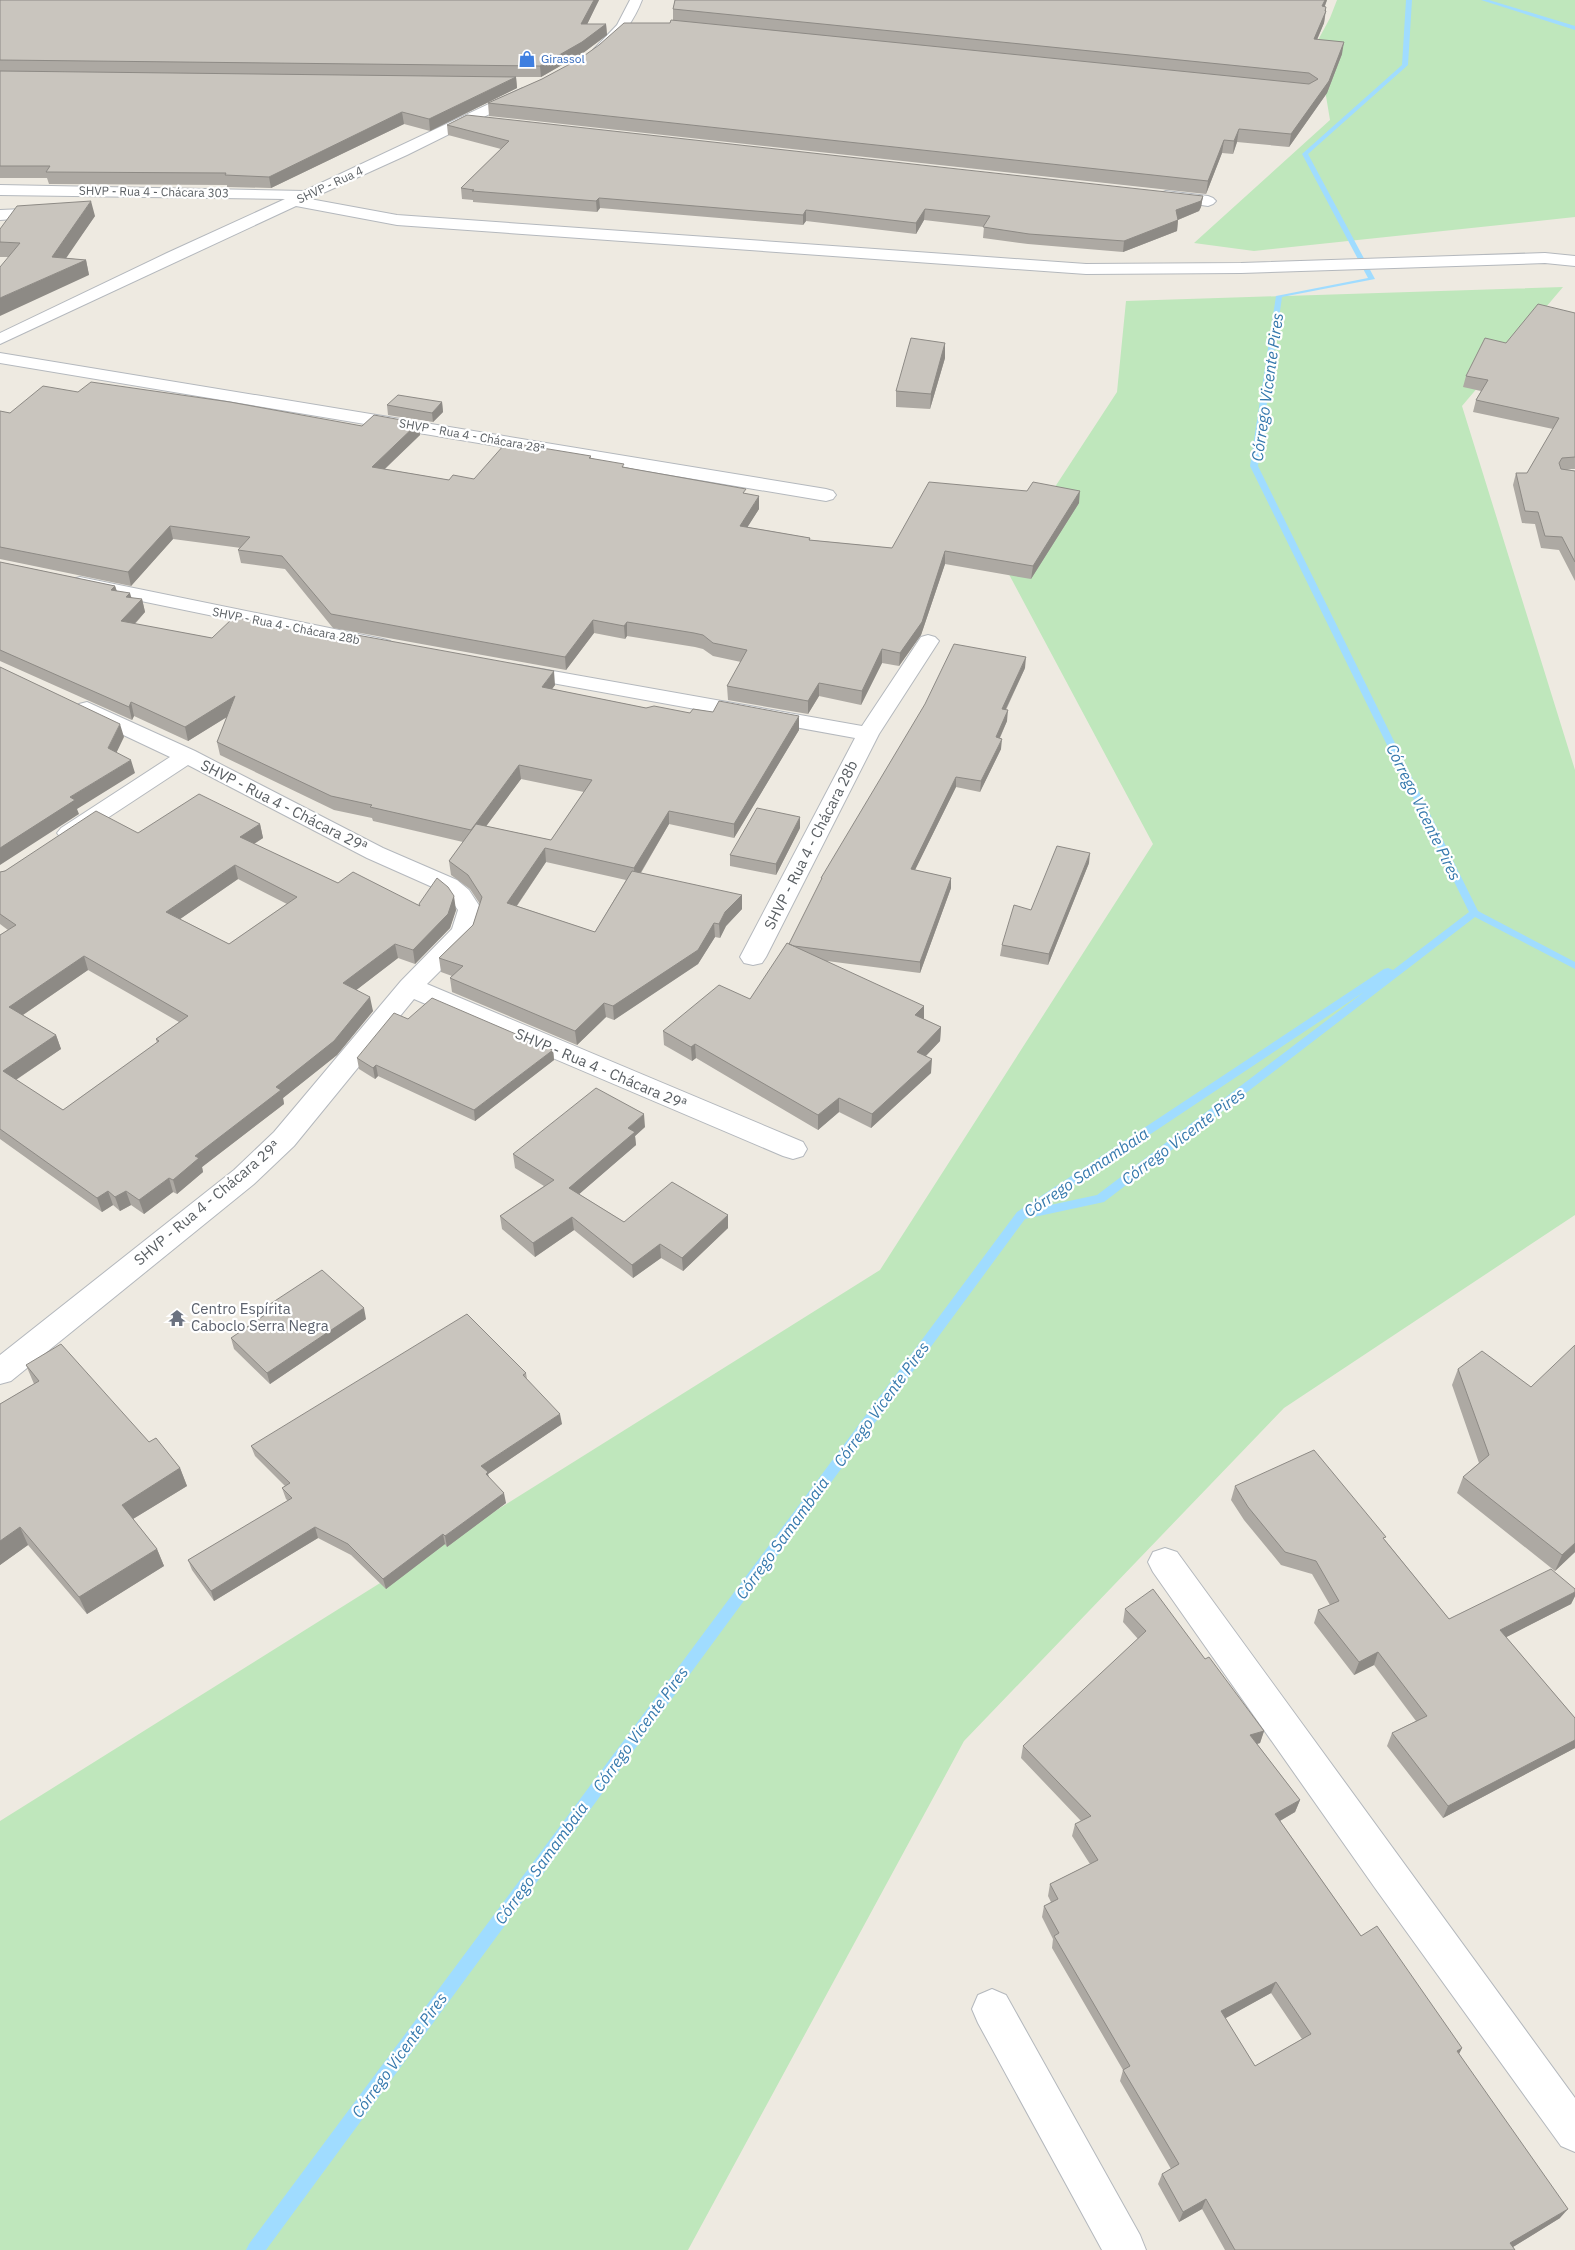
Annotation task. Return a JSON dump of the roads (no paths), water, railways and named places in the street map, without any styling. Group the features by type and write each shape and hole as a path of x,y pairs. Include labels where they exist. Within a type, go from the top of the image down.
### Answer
{"street":[{"path":"591,57 615,37 627,22 636,0"},
{"path":"627,22 643,24"},
{"name":"SHVP - Rua 4","path":"3,336 402,152 536,84 509,81"},
{"path":"466,119 494,122"},
{"name":"SHVP - Rua 4 - Chácara 303","path":"0,190 301,198 397,220 1086,269 1241,268 1545,258 1575,262"},
{"path":"1148,194 1208,201"},
{"path":"156,208 231,205 277,209"},
{"path":"0,215 63,212"},
{"name":"SHVP - Rua 4 - Chácara 28ª","path":"0,358 826,495"},
{"name":"SHVP - Rua 4 - Chácara 28b","path":"65,580 406,650"},
{"name":"SHVP - Rua 4 - Chácara 28b","path":"754,957 868,734 928,641"},
{"path":"503,668 868,734"},
{"name":"SHVP - Rua 4 - Chácara 29ª","path":"0,1372 244,1177 278,1146 410,987 464,932 470,910 460,895 448,885 376,853 187,756 62,698"},
{"path":"49,846 187,756"},
{"name":"SHVP - Rua 4 - Chácara 29ª","path":"410,987 793,1149"},
{"path":"1165,1562 1382,1867 1575,2132"},
{"path":"992,2008 1125,2250"}],"waterway":[{"name":"Córrego Vicente Pires","path":"1409,0 1405,65 1305,154 1372,279 1279,296 1254,466 1474,913"},
{"path":"1484,0 1575,28"},
{"name":"Córrego Samambaia","path":"255,2250 1021,1215 1100,1199 1474,913"},
{"name":"Córrego Samambaia","path":"1470,916 1474,913"},
{"path":"1474,913 1575,966"},
{"name":"Córrego Samambaia","path":"1026,1211 1388,971"}],"place":[{"name":"Girassol","path":"527,59"},
{"name":"Centro Espírita Caboclo Serra Negra","path":"177,1318"}]}
